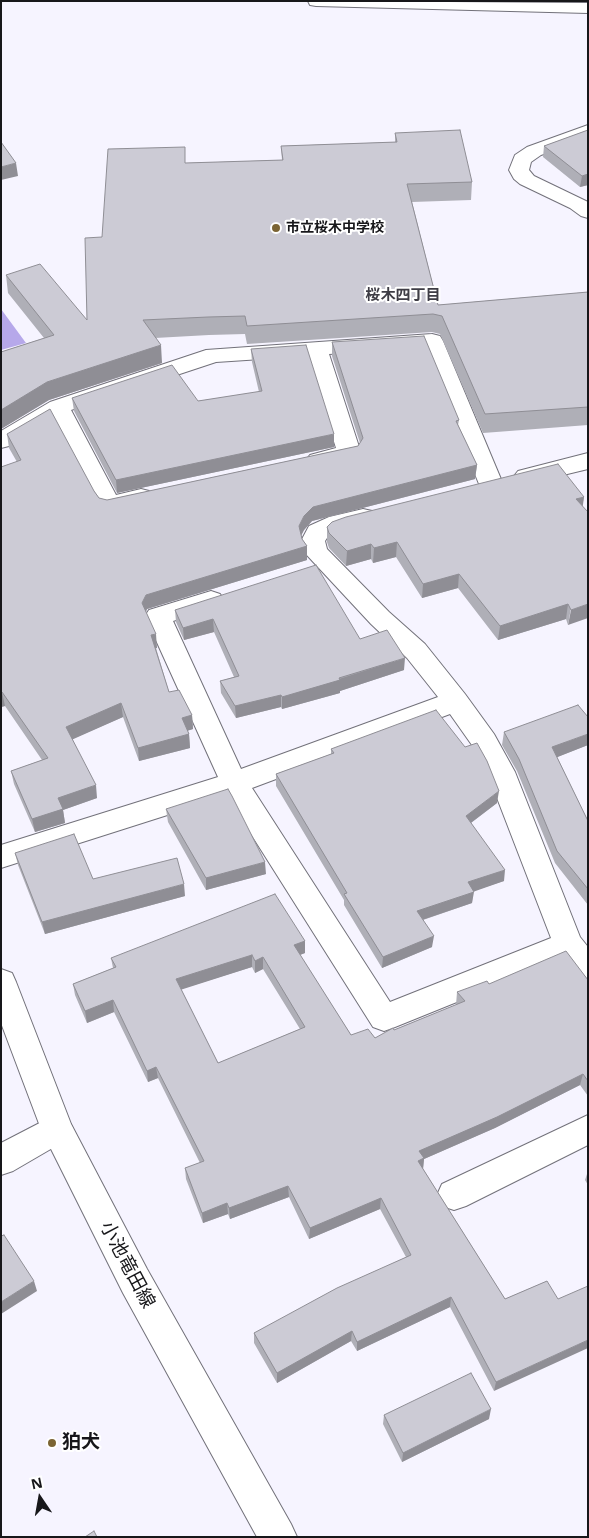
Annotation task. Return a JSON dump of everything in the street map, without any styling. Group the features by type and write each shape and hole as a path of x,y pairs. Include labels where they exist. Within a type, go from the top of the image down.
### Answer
{"street":[{"path":"316,1 588,8"},
{"path":"588,131 534,151 522,159 519,170 521,175 527,180 578,204 588,212"},
{"path":"1,441 58,407 214,355 432,341 481,487 588,461"},
{"path":"301,464 349,453 316,349"},
{"path":"58,407 109,504 167,492"},
{"path":"386,511 338,523 318,532 314,537 314,546 327,564 380,618 416,651 456,701 484,741 501,772 568,944 588,969"},
{"path":"299,573 327,564"},
{"path":"233,593 158,616 234,783 384,1018 568,944"},
{"path":"1,857 234,783 456,701"},
{"name":"小池竜田線","path":"1,982 56,1129 134,1281 278,1537"},
{"path":"1,1160 56,1129"},
{"path":"454,1195 588,1129"}],"shaded area":[{"path":"1,309 26,343 1,350"}],"building":[{"path":"460,130 472,182 407,184 438,305 588,292 588,407 485,414 442,316 433,314 247,326 245,316 143,320 161,345 47,382 1,410 1,352 54,335 6,275 40,264 87,320 85,238 102,237 108,149 185,147 185,163 283,160 281,146 397,142 395,133"},
{"path":"588,130 588,174 582,176 544,146"},
{"path":"1,142 16,163 1,167"},
{"path":"424,336 459,420 456,421 477,465 313,507 304,516 299,526 302,539 307,546 146,595 142,603 156,634 151,635 169,692 179,690 192,715 182,718 189,734 138,748 121,703 66,727 96,785 58,798 63,809 32,819 11,771 48,758 1,692 1,467 21,460 7,434 50,409 94,491 99,498 107,500 358,446 363,438 332,342"},
{"path":"306,345 334,434 116,480 72,398 172,365 198,401 262,391 251,349"},
{"path":"558,464 584,497 576,499 588,512 588,604 571,610 568,604 500,626 459,574 423,584 397,542 374,548 371,544 347,551 329,533 327,527 332,522 346,517"},
{"path":"316,565 360,639 387,630 405,658 282,697 281,695 235,706 220,681 239,676 213,619 183,628 175,610"},
{"path":"578,705 588,717 588,734 552,747 588,821 588,889 557,851 519,759 504,732"},
{"path":"436,710 465,747 477,743 487,761 499,791 466,816 505,870 468,882 474,892 417,911 434,936 383,957 344,894 347,893 276,774 334,753 331,749"},
{"path":"228,789 265,862 206,878 166,809"},
{"path":"74,834 93,879 177,858 184,884 42,922 15,853"},
{"path":"275,894 305,941 294,945 351,1035 368,1029 375,1038 393,1028 394,1030 465,1001 457,992 487,981 489,984 566,951 588,980 588,1081 583,1074 497,1117 419,1151 424,1158 418,1161 505,1299 547,1281 558,1299 588,1286 588,1340 496,1382 451,1297 357,1342 352,1331 277,1373 254,1333 337,1288 411,1255 381,1198 310,1228 288,1186 229,1208 227,1203 202,1213 185,1168 204,1161 156,1067 147,1071 113,1000 85,1011 73,984 116,967 111,958","holes":["252,955 255,961 263,957 305,1027 218,1063 176,979"]},
{"path":"4,1235 34,1281 1,1302 1,1236"},
{"path":"471,1373 491,1409 403,1453 384,1415"},
{"path":"94,1531 97,1537 85,1537"}],"place":[{"name":"市立桜木中学校","path":"276,228"},
{"name":"狛犬","path":"52,1443"}],"district":[{"name":"桜木四丁目","path":"403,296"}]}
